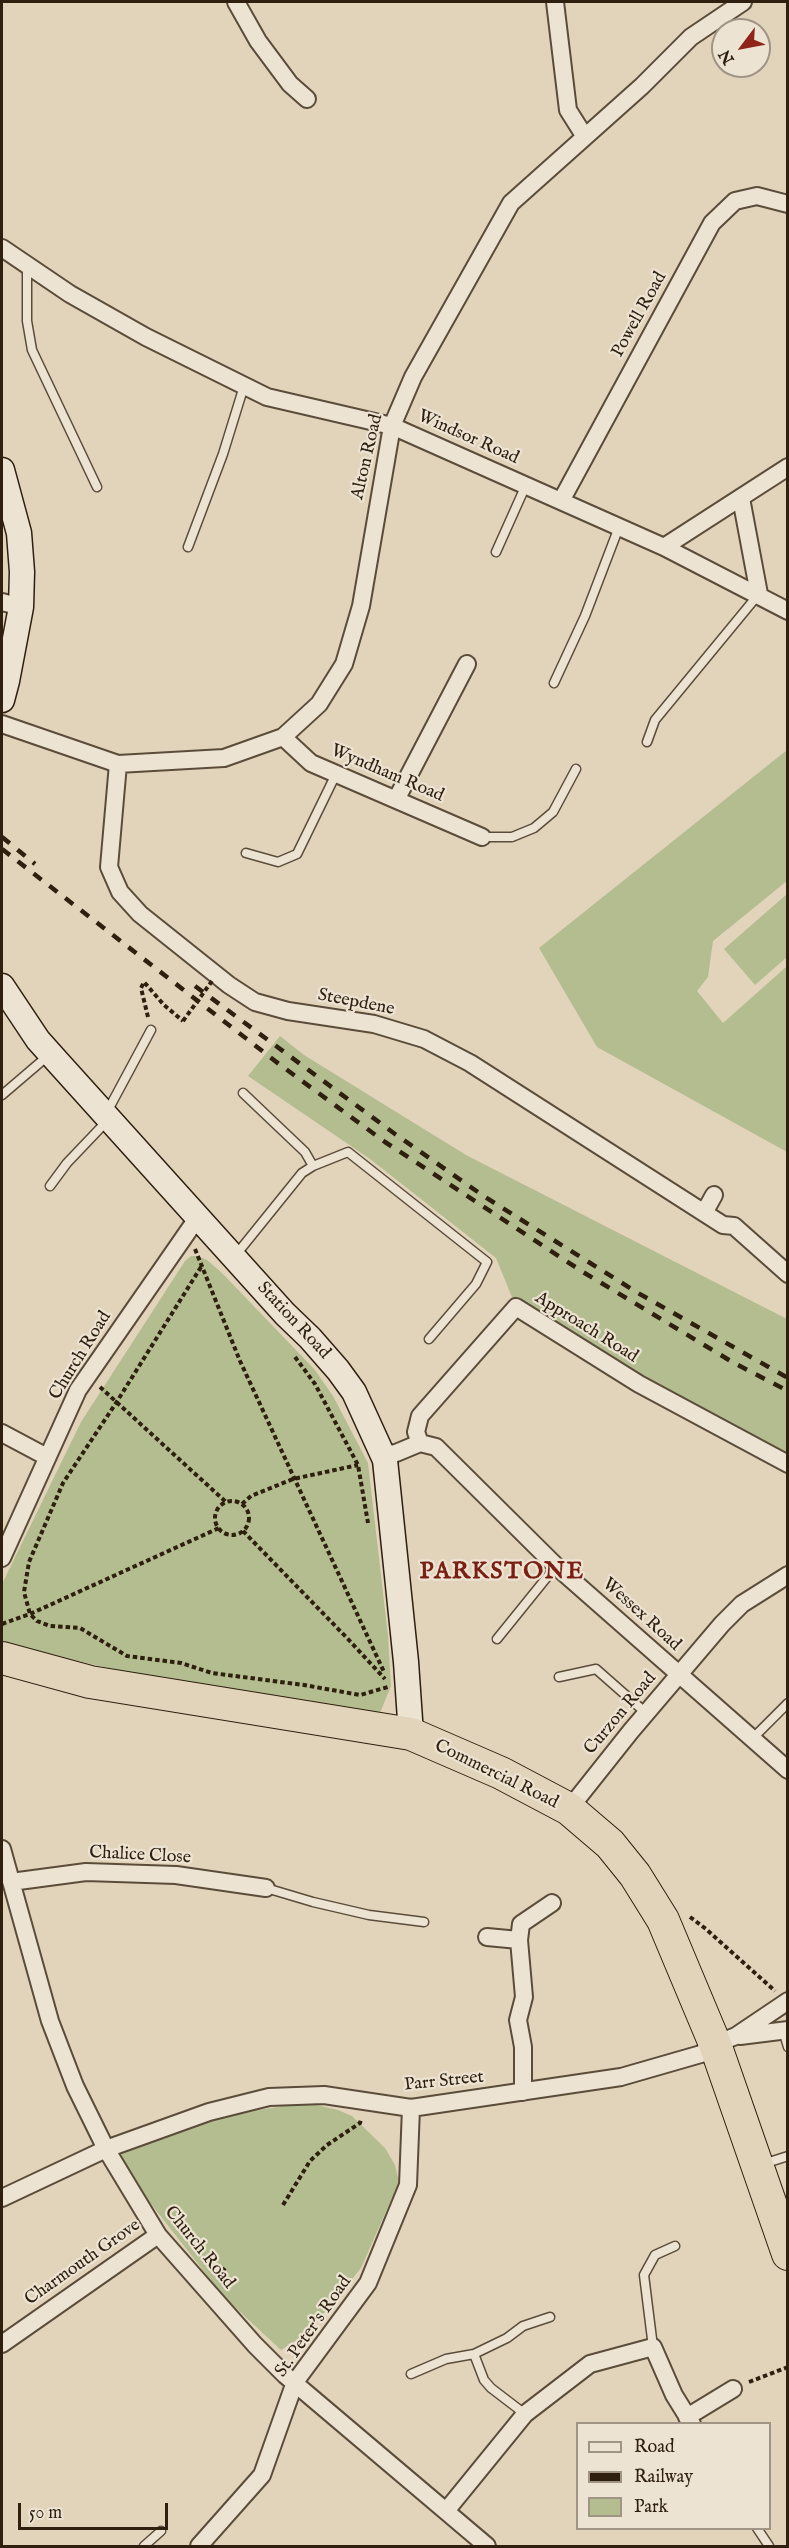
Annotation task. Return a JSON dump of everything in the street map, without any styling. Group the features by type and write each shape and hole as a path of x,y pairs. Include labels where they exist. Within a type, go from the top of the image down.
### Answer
{"highway":[{"name":"Commercial Road","path":"2,1658 90,1683 411,1734 501,1773 568,1809 610,1844 635,1875 663,1920 726,2040 757,2165 788,2254"}],"street":[{"path":"236,2 290,84 307,99"},
{"path":"555,2 568,110 585,137"},
{"name":"Alton Road","path":"2,724 118,764 224,758 283,737 319,704 344,664 361,606 392,426 414,377 511,203 642,86 691,37 743,2"},
{"name":"Powell Road","path":"561,501 712,223 735,201 757,196 788,204"},
{"name":"Windsor Road","path":"2,248 70,294 146,337 267,397 392,426 664,547 759,594 788,611"},
{"path":"664,547 788,467"},
{"path":"2,470 19,533 22,572 11,604 2,700"},
{"path":"741,498 759,594"},
{"path":"397,798 467,664"},
{"name":"Wyndham Road","path":"283,737 311,763 397,798 482,837"},
{"name":"Steepdene","path":"118,764 109,867 120,891 140,914 229,985 255,1002 288,1011 374,1024 424,1039 470,1063 723,1226 734,1226 788,1274"},
{"name":"Station Road","path":"2,986 50,1054 108,1117 193,1224 234,1257 338,1370 354,1392 384,1458 406,1662 411,1734"},
{"path":"704,1213 714,1195"},
{"name":"Church Road","path":"2,1558 78,1390 193,1224"},
{"name":"Approach Road","path":"420,1443 416,1432 420,1416 516,1307 639,1384 788,1464"},
{"path":"2,1433 47,1457"},
{"path":"384,1458 420,1443"},
{"name":"Wessex Road","path":"420,1443 436,1448 556,1566 788,1770"},
{"name":"Curzon Road","path":"568,1809 646,1713 742,1604 788,1575"},
{"name":"Church Road","path":"2,1850 50,2020 75,2086 106,2149 158,2235 255,2345 285,2375 487,2547"},
{"name":"Chalice Close","path":"12,1882 86,1872 176,1875 266,1888"},
{"path":"523,2092 523,2047 518,2019 525,1997 519,1940 521,1924 552,1903"},
{"path":"487,1937 519,1940"},
{"path":"726,2040 787,2002"},
{"path":"726,2040 786,2036"},
{"name":"Parr Street","path":"2,2198 106,2149 209,2112 269,2097 324,2095 411,2108 621,2077 701,2054 726,2040"},
{"name":"St. Peter's Road","path":"199,2547 262,2475 295,2382 368,2283 408,2185 411,2108"},
{"name":"Charmouth Grove","path":"2,2344 158,2235"},
{"path":"446,2511 525,2414 591,2364 653,2347 674,2395 690,2420 733,2389"}],"lane":[{"path":"27,266 27,321 32,350 97,487"},
{"path":"188,547 223,454 244,386"},
{"path":"496,552 526,485"},
{"path":"554,683 585,616 619,527"},
{"path":"647,742 655,720 759,594"},
{"path":"482,837 512,837 534,828 553,812 576,769"},
{"path":"246,853 278,862 297,854 336,774"},
{"path":"50,1186 108,1117 151,1030"},
{"path":"2,1095 50,1054"},
{"path":"243,1093 305,1152 313,1166"},
{"path":"234,1257 302,1173 348,1152 487,1262 476,1284 429,1339"},
{"path":"497,1640 556,1566"},
{"path":"559,1677 596,1669 646,1713"},
{"path":"752,1739 788,1703"},
{"path":"266,1888 369,1915 424,1922"},
{"path":"757,2165 788,2156"},
{"path":"653,2347 644,2275 655,2255 675,2246"},
{"path":"411,2374 446,2359 474,2354 507,2338 522,2326 550,2317"},
{"path":"474,2354 484,2380 525,2414"},
{"path":"758,2530 769,2547"},
{"path":"144,2547 161,2531"}],"path":[{"path":"151,1030 141,988 144,982 164,1005 183,1021 212,981"},
{"path":"193,1224 201,1267 240,1361 391,1686"},
{"path":"201,1267 63,1483 29,1562 24,1592 30,1614 38,1622 50,1626 80,1628 127,1656 181,1662 212,1673 292,1683 360,1695 391,1686"},
{"path":"294,1355 315,1384 358,1465 369,1532"},
{"path":"88,1375 226,1502"},
{"path":"242,1504 252,1496 293,1479 384,1458"},
{"path":"234,1501 242,1504 248,1512 249,1522 243,1531 235,1534 226,1533 219,1528 215,1518 218,1508 226,1502 234,1501"},
{"path":"2,1624 30,1614 219,1528"},
{"path":"243,1531 391,1686"},
{"path":"388,1665 391,1686"},
{"path":"680,1910 706,1929 787,2002"},
{"path":"283,2205 310,2161 327,2145 360,2123 366,2101"},
{"path":"220,2273 225,2268"},
{"path":"733,2389 788,2367"}],"green space":[{"path":"787,750 787,881 713,941 708,977 697,991 723,1023 787,968 787,1152 597,1047 539,948"},
{"path":"787,894 787,957 755,985 724,949"},
{"path":"280,1036 304,1055 466,1155 787,1319 787,1464 516,1307 496,1258 370,1159 248,1076"},
{"path":"191,1256 207,1260 222,1273 315,1370 333,1396 368,1463 388,1636 391,1686 380,1713 228,1690 117,1670 11,1646 2,1641 2,1584 81,1422 185,1261"},
{"path":"289,2105 317,2105 352,2116 385,2148 395,2165 399,2182 361,2268 328,2309 297,2340 281,2350 224,2297 122,2167 119,2159 123,2153 223,2116"}],"railway":[{"path":"2,837 35,864"},
{"path":"2,849 279,1064 385,1142 583,1272 734,1363 788,1391"},
{"path":"195,986 395,1134 485,1197 638,1293 788,1378"}],"district":[{"name":"PARKSTONE","path":"502,1573"}]}
